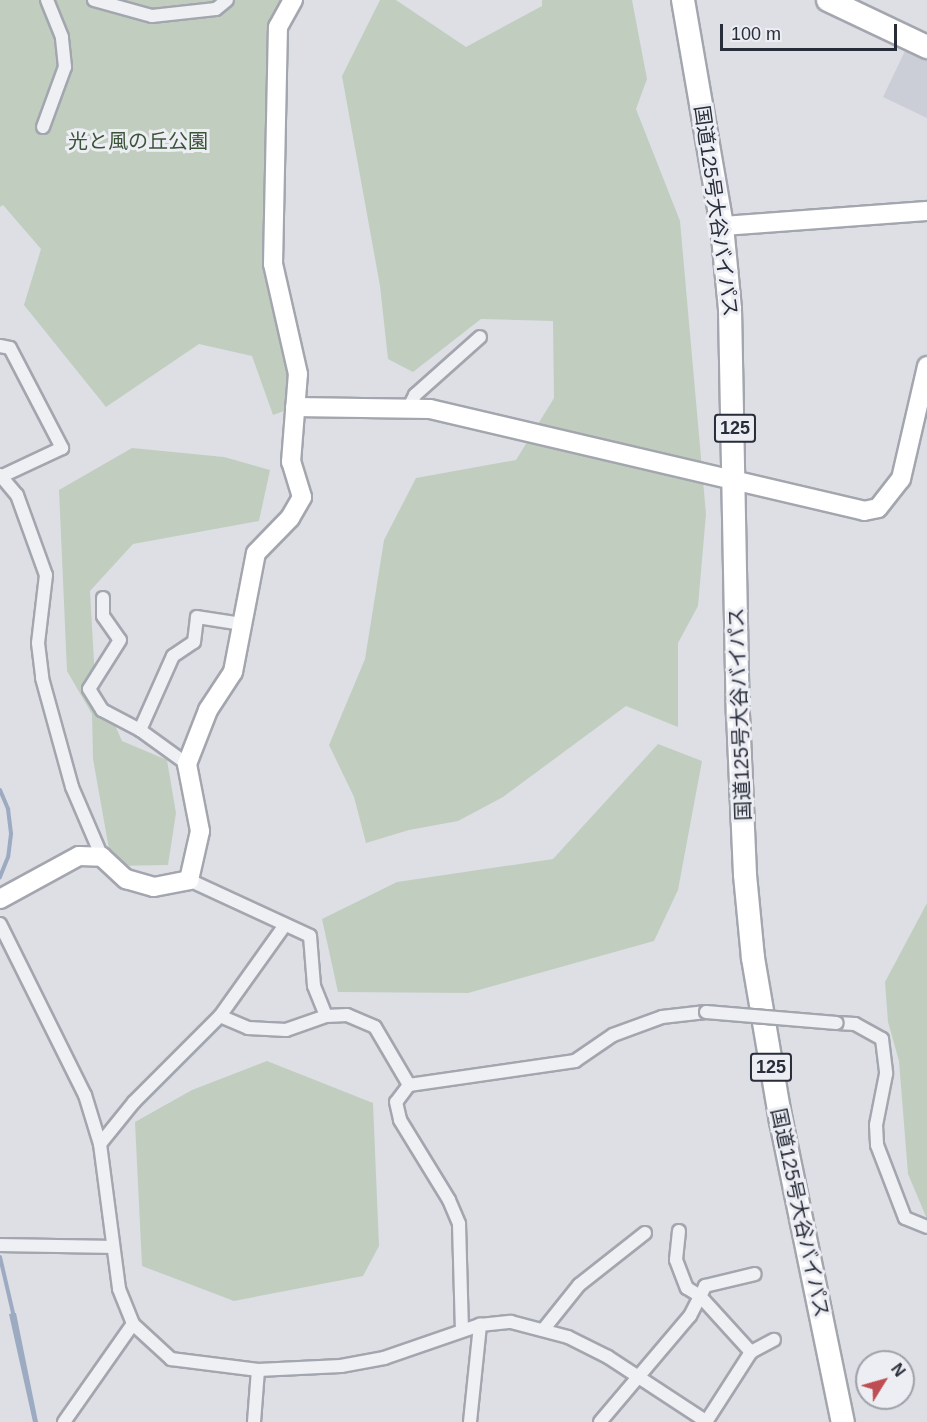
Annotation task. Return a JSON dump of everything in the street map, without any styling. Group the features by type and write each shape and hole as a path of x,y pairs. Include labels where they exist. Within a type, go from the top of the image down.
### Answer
{"highway":[{"name":"国道125号大谷バイパス","path":"683,0 722,226 734,375 738,714 745,875 753,958 781,1121 843,1422"},
{"path":"828,0 927,47"}],"street":[{"path":"43,127 65,67 62,37 47,0"},
{"path":"94,0 152,16 216,9 227,0"},
{"path":"189,880 200,831 187,764 208,710 233,672 256,553 290,518 302,497 291,462 298,374 273,264 278,27 293,0"},
{"path":"722,226 927,211"},
{"path":"408,409 415,395 480,337"},
{"path":"0,346 10,348 62,448 0,476 17,495 46,575 38,643 42,678 72,787 102,857 126,879 154,887 189,880 310,936 314,986 326,1016"},
{"path":"295,407 430,409 855,510 878,508 901,479 927,366"},
{"path":"103,598 103,616 120,640 89,689 102,710 140,730 187,764"},
{"path":"140,730 173,656 194,642 197,617 243,624"},
{"path":"0,899 62,862 79,856 102,857"},
{"path":"0,924 85,1095 100,1144 111,1247 119,1289 133,1324 171,1359 258,1370 342,1366 384,1358 480,1325 511,1322 568,1337 638,1374 706,1422 751,1352 774,1340"},
{"path":"100,1144 134,1102 220,1016 285,925"},
{"path":"462,1331 459,1224 449,1200 400,1120 396,1102 409,1085 575,1061 613,1035 662,1017 706,1012 855,1024 882,1040 886,1074 876,1125 877,1145 905,1218 927,1227"},
{"path":"220,1016 248,1028 286,1030 326,1016 346,1016 375,1027 409,1085"},
{"path":"679,1232 676,1260 687,1288 700,1296 751,1352"},
{"path":"543,1330 579,1285 645,1233"},
{"path":"0,1245 111,1247"},
{"path":"600,1422 638,1374 690,1316 705,1287 755,1274"},
{"path":"64,1422 133,1324"},
{"path":"470,1422 480,1325"},
{"path":"255,1422 258,1370"}],"shaded area":[{"path":"905,51 927,61 927,118 883,97"}],"green space":[{"name":"光と風の丘公園","path":"0,0 293,0 278,27 273,264 295,407 273,415 252,356 199,344 106,407 24,305 41,249 3,205 0,207"},
{"path":"380,0 396,0 466,47 542,6 542,0 632,0 647,79 636,109 680,221 706,514 698,606 678,643 678,727 626,706 503,797 458,821 409,830 366,843 354,797 329,745 365,659 384,540 416,478 516,460 554,398 553,321 481,319 413,372 388,359 380,286 342,76"},
{"path":"132,448 224,457 270,470 259,521 133,544 90,591 95,680 122,741 167,760 176,813 168,865 112,866 93,759 92,714 67,671 59,490"},
{"path":"658,744 702,761 678,890 654,941 468,993 338,992 322,919 397,882 553,859"},
{"path":"927,903 927,1219 908,1174 899,1061 888,1022 885,982"},
{"path":"267,1061 373,1103 379,1246 363,1276 234,1301 142,1266 135,1122 192,1090"}],"water":[{"path":"16,1313 38,1422 33,1422 9,1314"}],"waterway":[{"path":"0,790 8,809 11,834 8,857 0,877"},
{"path":"0,1257 14,1317"}]}
